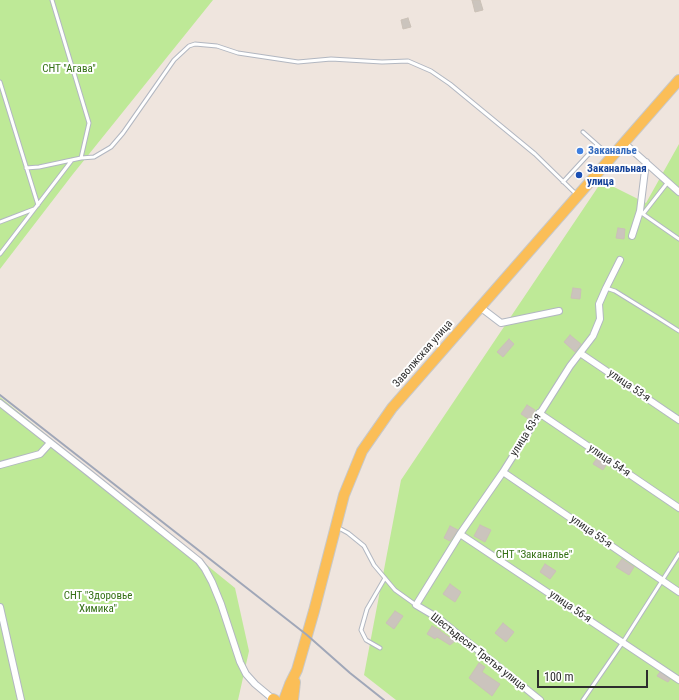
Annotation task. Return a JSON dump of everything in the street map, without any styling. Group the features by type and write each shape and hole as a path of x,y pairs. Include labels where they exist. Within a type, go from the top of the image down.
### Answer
{"main road":[{"name":"Заволжская улица","path":"284,700 297,670 344,495 362,451 392,408 679,80"},
{"path":"293,700 297,670"}],"street":[{"path":"624,143 679,192"},
{"path":"632,236 642,213 646,162"},
{"name":"улица 63-я","path":"416,605 460,534 503,472 570,366 593,336 600,319 599,304 620,260"},
{"path":"480,307 501,323 559,311"},
{"name":"улица 53-я","path":"580,353 679,420"},
{"path":"0,403 199,561 212,582 221,604 240,662 246,674 255,684 274,700"},
{"name":"улица 54-я","path":"539,414 679,508"},
{"path":"0,465 40,454 50,443"},
{"name":"улица 55-я","path":"503,472 679,592"},
{"name":"улица 56-я","path":"460,534 679,680"},
{"name":"Шестьдесят Третья улица","path":"416,605 438,618 540,700"},
{"path":"0,607 21,700"}],"lane":[{"path":"52,0 89,123 81,158"},
{"path":"26,168 94,157 111,147 123,133 174,60 189,46 195,44 217,46 238,53 298,62 331,59 382,62 408,61 431,71 450,84 535,154 578,196"},
{"path":"0,82 38,205"},
{"path":"583,132 612,158"},
{"path":"563,182 597,145"},
{"path":"0,254 72,160"},
{"path":"668,182 642,213 679,239"},
{"path":"0,222 34,209"},
{"path":"606,288 615,291 679,331"},
{"path":"336,526 348,533 364,546 374,565 395,590 416,605"},
{"path":"583,700 623,642 679,554"},
{"path":"380,648 366,640 361,630 367,609 385,578"}],"green space":[{"name":"СНТ \"Агава\"","path":"0,0 213,0 73,174 0,269"},
{"name":"СНТ \"Заканалье\"","path":"679,144 679,700 396,700 364,675 401,480 602,181 646,203"},
{"name":"СНТ \"Здоровье Химика\"","path":"0,397 235,588 249,651 238,700 0,700"}],"building":[{"path":"472,0 480,0 483,10 475,12"},
{"path":"408,18 411,27 403,29 401,20"},
{"path":"618,228 625,229 624,239 616,238"},
{"path":"573,288 581,289 580,299 571,298"},
{"path":"570,335 581,344 575,352 564,342"},
{"path":"509,339 514,344 503,357 497,352"},
{"path":"527,405 535,410 530,420 521,414"},
{"path":"597,458 607,464 603,470 593,464"},
{"path":"480,525 491,530 485,542 474,536"},
{"path":"450,526 458,530 450,541 444,538"},
{"path":"622,559 634,567 629,575 616,567"},
{"path":"545,564 556,571 550,579 540,572"},
{"path":"450,584 461,592 455,602 443,594"},
{"path":"395,611 403,616 394,629 386,623"},
{"path":"503,623 514,632 506,642 495,633"},
{"path":"432,626 455,641 450,645 437,637 435,639 427,634"},
{"path":"479,663 485,667 482,672 500,684 492,696 469,678"},
{"path":"660,672 670,679 668,682 657,676"}],"railway":[{"path":"0,395 307,635 350,673 384,700"}],"place":[{"name":"Заканалье","path":"580,151"},
{"name":"Заканальная улица","path":"579,175"}]}
